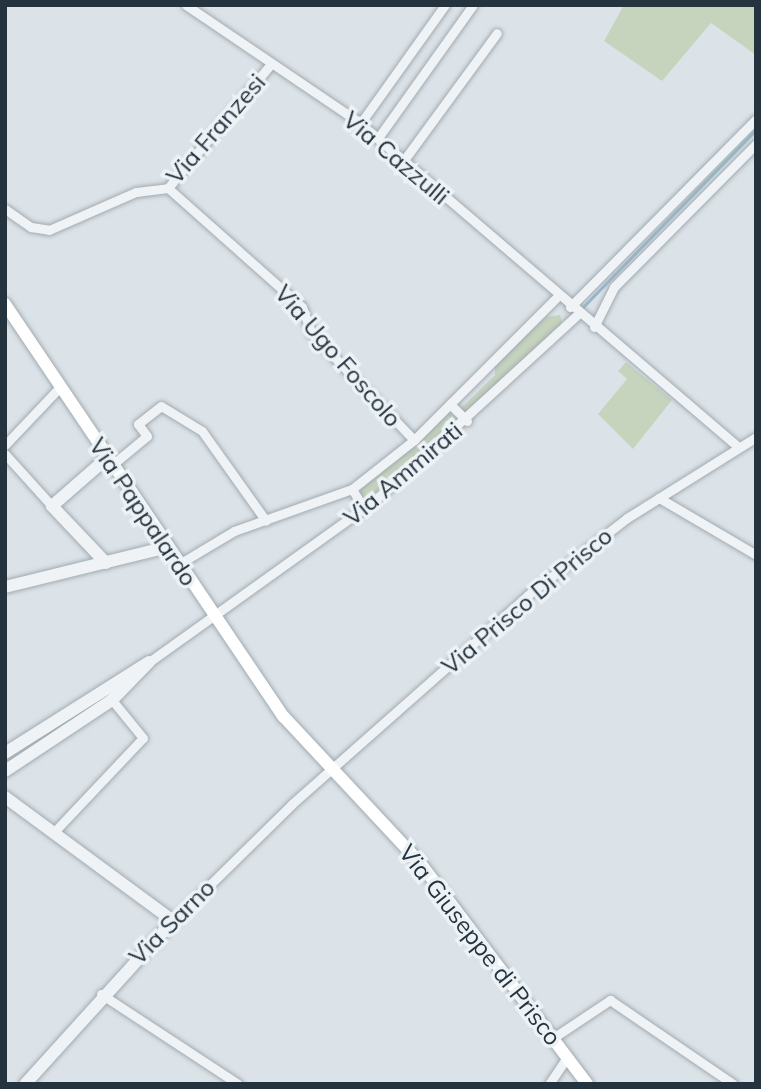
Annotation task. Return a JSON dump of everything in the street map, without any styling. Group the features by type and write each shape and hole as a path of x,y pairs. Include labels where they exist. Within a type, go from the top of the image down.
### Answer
{"main road":[{"name":"Via Pappalardo","path":"5,304 215,619 284,717"},
{"name":"Via Giuseppe di Prisco","path":"284,717 330,771 420,863 587,1084"}],"street":[{"name":"Via Cazzulli","path":"186,5 378,138 557,297 736,445"},
{"path":"360,124 445,5"},
{"path":"378,138 472,5"},
{"path":"404,160 497,33"},
{"name":"Via Franzesi","path":"5,209 49,230 136,192 168,188 271,64"},
{"name":"Via Ammirati","path":"149,662 215,619 364,509 467,421 756,119"},
{"path":"594,327 614,287 756,144"},
{"name":"Via Ugo Foscolo","path":"168,188 302,307 312,334 414,440"},
{"name":"Via Ammirati","path":"178,564 234,531 352,489 414,440 557,297"},
{"path":"5,445 60,387"},
{"path":"450,404 467,421"},
{"path":"52,506 147,436 138,425 161,406 202,431 266,521"},
{"name":"Via Prisco Di Prisco","path":"330,771 528,595 659,498 736,445 756,437"},
{"path":"5,454 106,563"},
{"path":"352,489 364,509"},
{"path":"659,498 756,555"},
{"path":"5,587 168,547"},
{"path":"5,771 112,700 149,662"},
{"path":"5,753 149,662"},
{"path":"54,832 143,738 112,700"},
{"name":"Via Sarno","path":"25,1084 101,995 173,921 330,771"},
{"path":"5,797 173,921"},
{"path":"101,995 237,1084"},
{"path":"553,1038 610,1000 733,1084"},
{"path":"549,1084 567,1057"}],"green space":[{"path":"624,5 756,5 756,55 711,23 662,81 604,41"},
{"path":"560,315 562,323 467,416 460,409 495,375 495,365 546,317"},
{"path":"626,362 672,400 633,449 598,414 627,379 618,371"},
{"path":"449,412 460,422 365,501 358,489"}],"waterway":[{"path":"582,308 756,130"}]}
